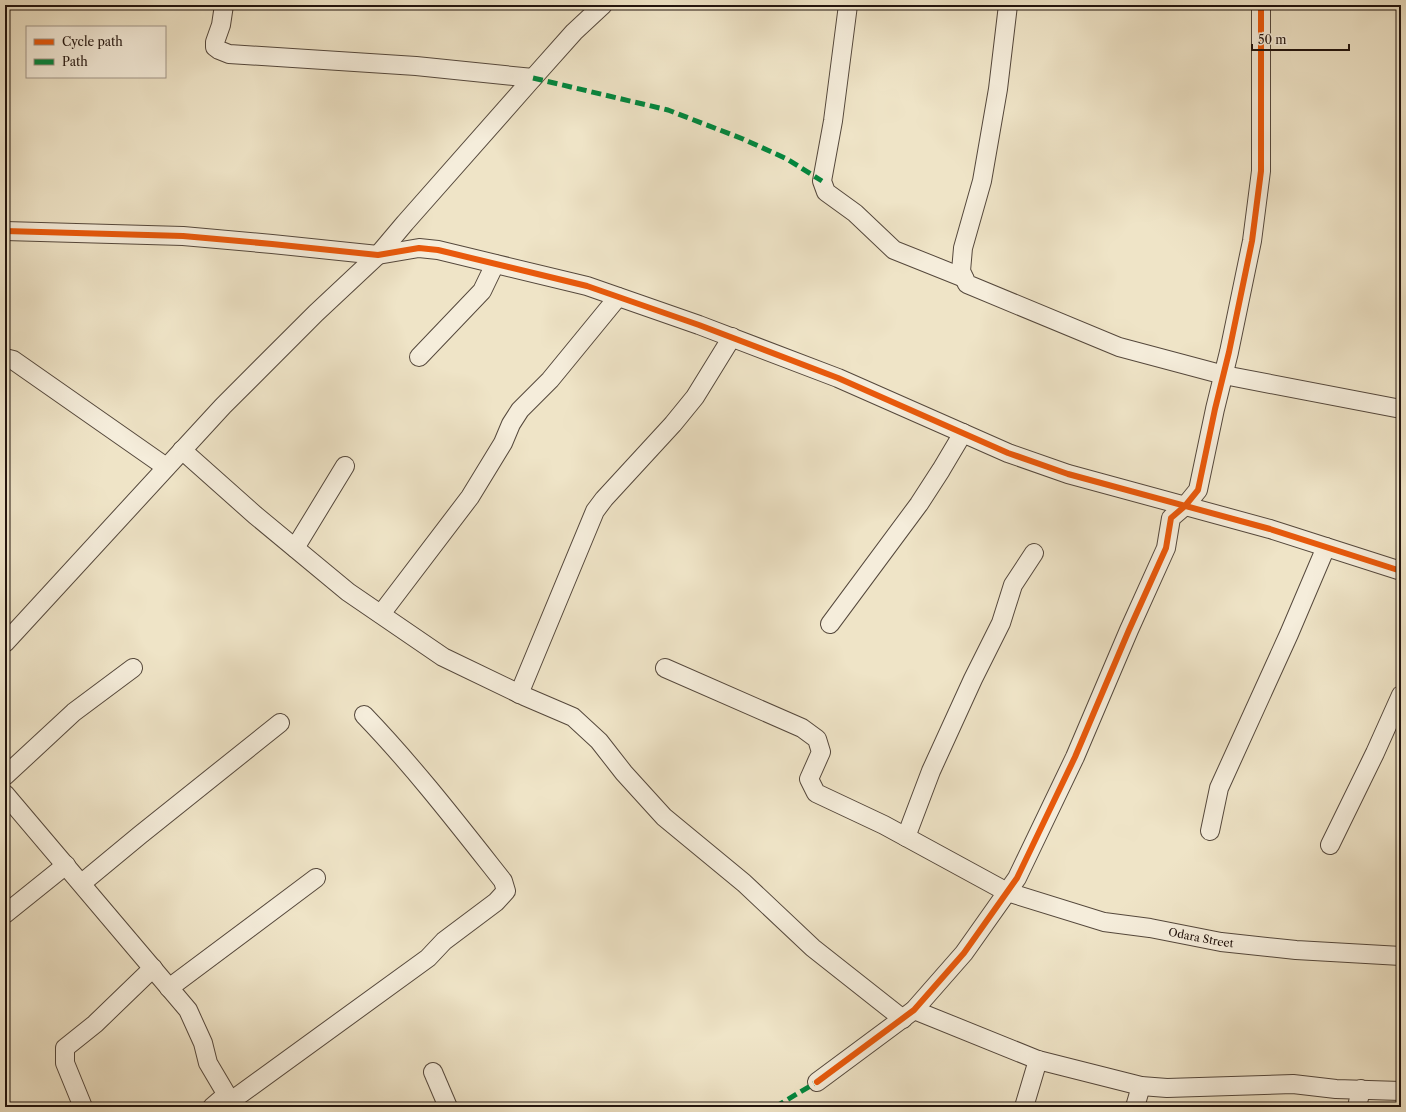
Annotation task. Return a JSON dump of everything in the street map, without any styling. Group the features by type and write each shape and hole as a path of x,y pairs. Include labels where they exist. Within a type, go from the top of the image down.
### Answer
{"street":[{"path":"224,5 221,24 215,42 219,50 228,54 416,66 533,78"},
{"path":"5,643 223,406 316,313 378,255 405,222 574,32 603,5"},
{"path":"848,5 833,122 822,181 826,192 855,213 894,250 964,278"},
{"path":"1008,5 998,89 982,181 963,248 961,271 967,284 1118,348 1224,375 1401,409"},
{"path":"817,1082 908,1015 964,953 1007,892 1016,878 1076,757 1129,630 1166,548 1171,518 1185,506 1198,490 1252,241 1261,171 1261,5"},
{"path":"5,231 183,236 378,255 419,248 438,250 587,286 732,337 838,378 1008,452 1068,474 1270,529 1401,571"},
{"path":"419,357 482,291 488,282 495,264"},
{"path":"381,614 470,497 503,443 511,424 520,410 550,380 618,297"},
{"path":"520,694 595,511 604,499 691,403 732,337"},
{"path":"5,358 13,360 166,467"},
{"path":"830,624 919,504 963,433"},
{"path":"182,450 255,515 348,592 443,657 520,694 573,716 599,741 664,817 744,883 813,948 908,1015 1038,1060 1141,1086 1167,1088 1293,1084 1336,1089 1401,1091"},
{"path":"295,548 345,466"},
{"path":"1210,831 1219,788 1289,634 1326,546"},
{"path":"906,837 931,771 973,679 1001,623 1013,585 1034,553"},
{"path":"5,776 74,712 133,668"},
{"name":"Odara Street","path":"665,668 802,728 817,738 821,752 808,779 816,793 884,825 1007,892 1104,922 1150,928 1221,942 1296,950 1401,956"},
{"path":"1330,845 1375,753 1401,695"},
{"path":"212,1107 230,1101 428,958 444,941 496,902 506,892 503,881 455,821 388,740 364,715"},
{"path":"82,883 280,723"},
{"path":"5,794 82,883 188,1010 203,1043 208,1063 230,1101"},
{"path":"5,914 66,865"},
{"path":"169,988 316,878"},
{"path":"84,1107 65,1063 65,1048 95,1024 153,968"},
{"path":"1024,1107 1038,1060"},
{"path":"433,1072 448,1107"},
{"path":"1135,1107 1141,1086"},
{"path":"1357,1107 1361,1090"}],"marked path":[{"path":"533,78 668,110 743,139 787,159 822,181"},
{"path":"775,1107 817,1082"}],"cycle path":[{"path":"817,1082 914,1010 964,953 1017,878 1075,757 1166,548 1171,518 1185,506 1198,490 1252,241 1261,171 1261,5"},
{"path":"5,231 183,236 378,255 419,248 438,250 587,286 699,325 838,378 1008,453 1068,474 1270,529 1401,571"}]}
